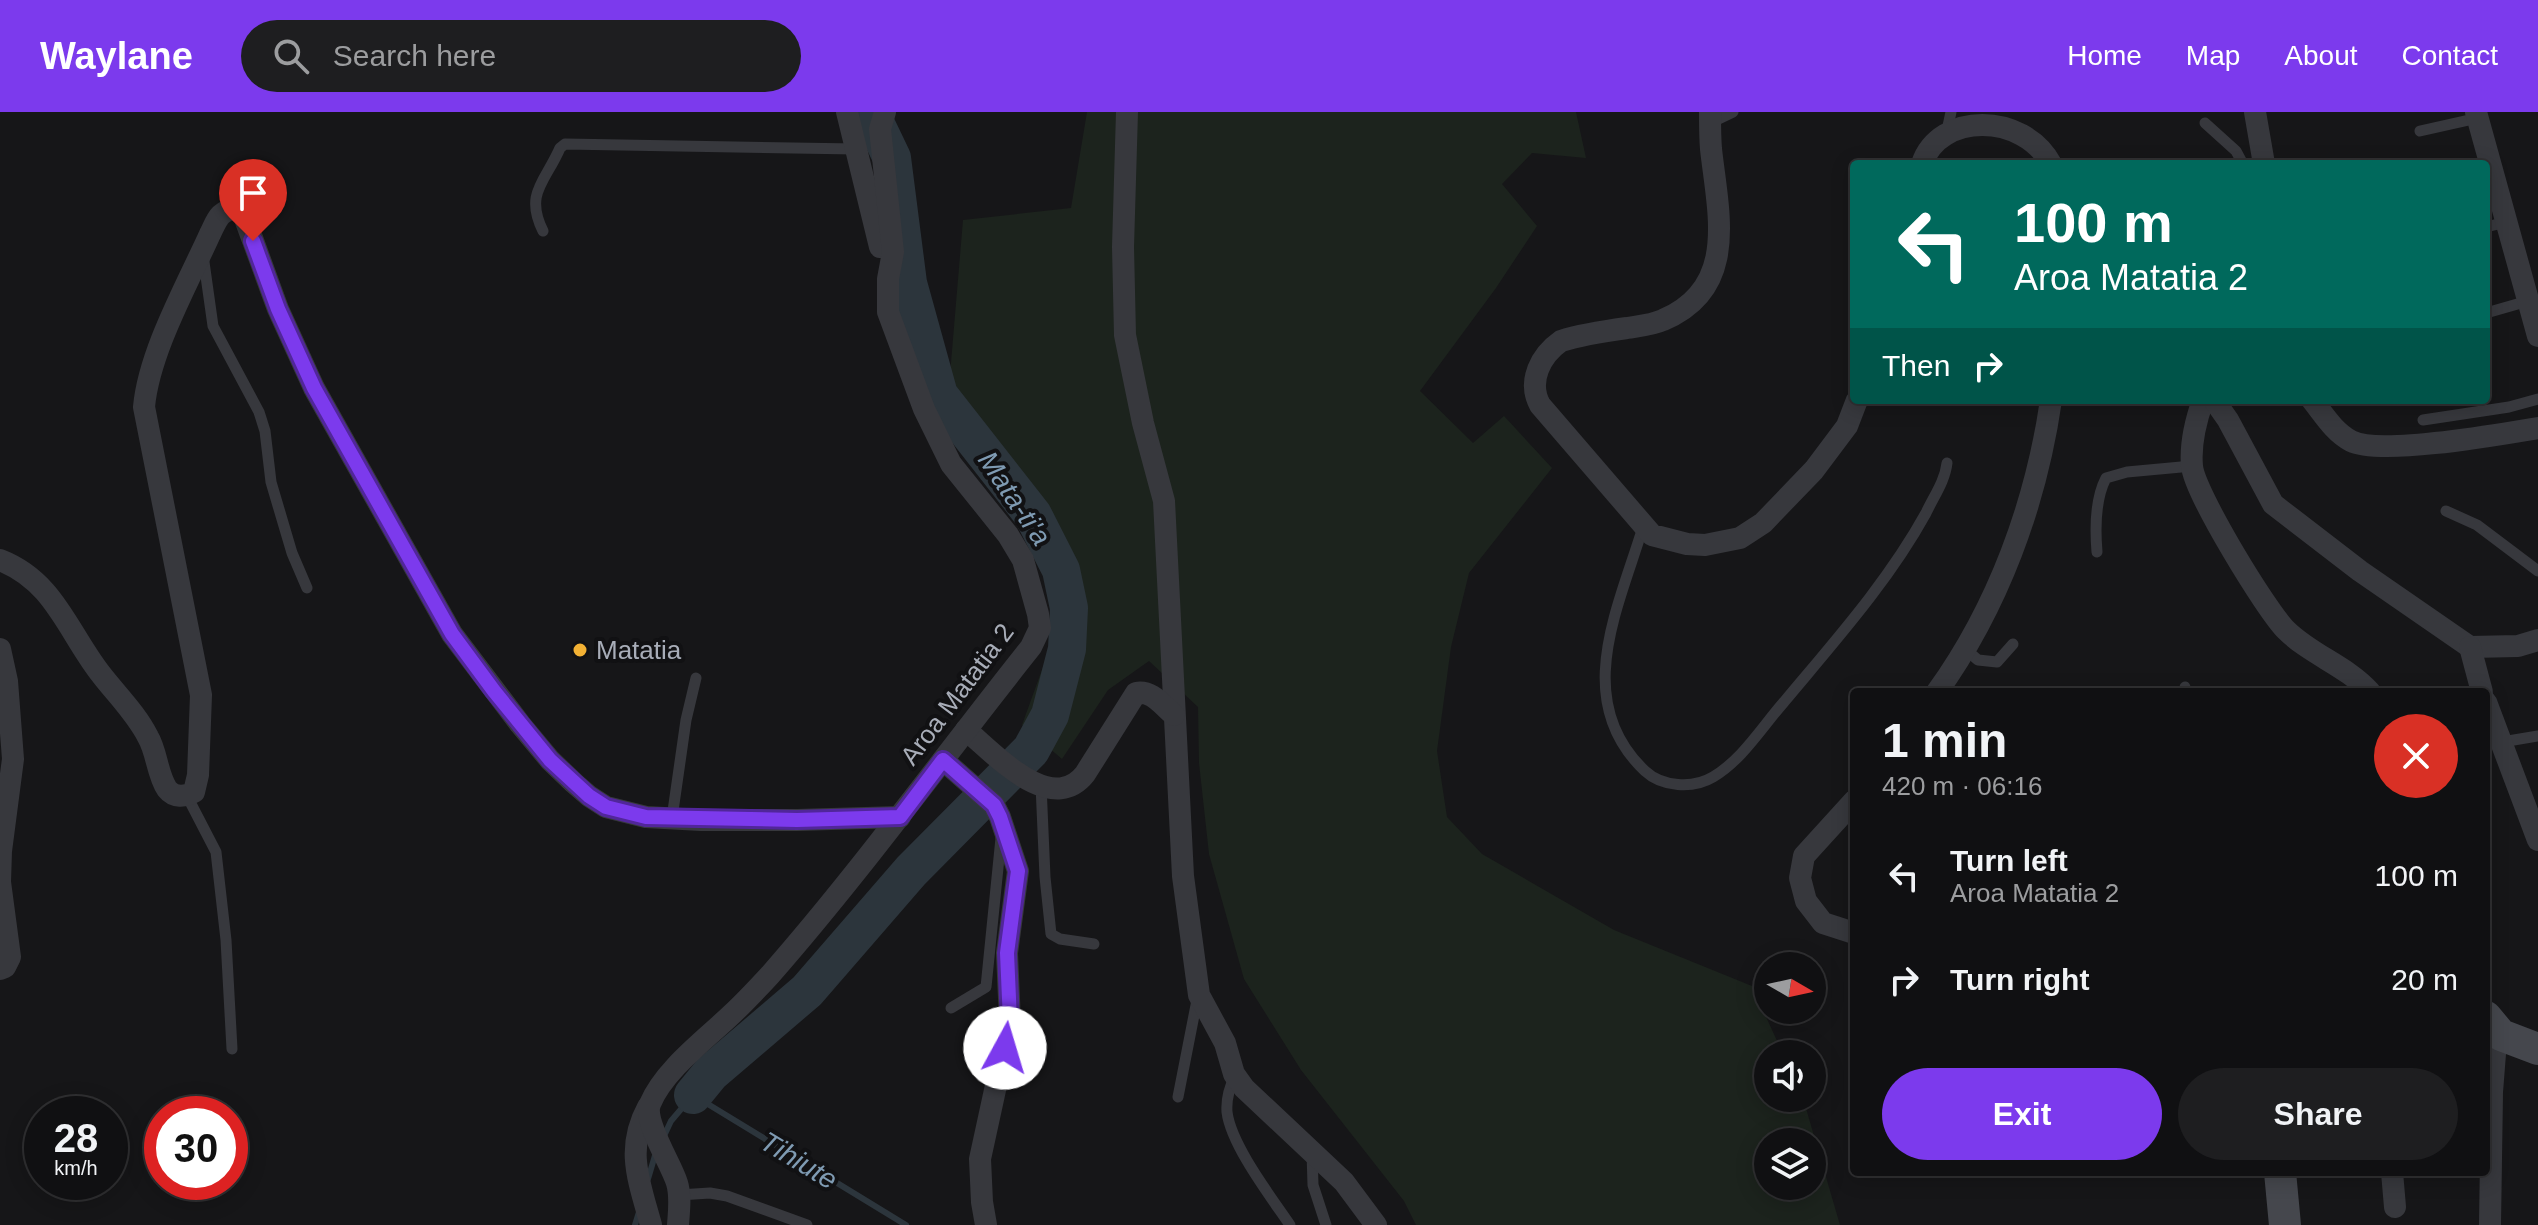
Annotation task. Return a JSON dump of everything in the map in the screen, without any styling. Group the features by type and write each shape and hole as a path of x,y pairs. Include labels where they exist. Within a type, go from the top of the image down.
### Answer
{"main road":[{"path":"2494,1026 2538,1049"},
{"path":"2280,1176 2285,1225"}],"street":[{"path":"847,112 888,279"},
{"name":"Aroa Matatia 2","path":"651,1225 638,1179 634,1147 638,1125 648,1107 670,1074 767,978 900,817 1031,647 1040,628 1023,560 1008,535 951,464 924,409 888,312 888,279 893,252 880,146 880,129 885,112"},
{"path":"1127,112 1123,247 1125,335 1143,423 1164,501 1183,876 1199,991 1225,1043 1235,1075 1244,1088 1344,1182 1376,1225"},
{"path":"2255,112 2263,160"},
{"path":"2477,115 2485,160"},
{"path":"1710,117 1711,150 1720,204 1720,233 1717,260 1701,293 1688,307 1664,320 1561,341 1548,351 1536,373 1536,398 1652,535 1705,545 1740,538 1763,523 1814,470 1847,426 1855,404"},
{"path":"1923,160 1927,150 1950,119 1971,118 1997,118 2020,128 2033,139 2048,160"},
{"path":"2490,190 2496,224 2527,260 2528,301 2538,336"},
{"path":"0,560 26,572 56,604 98,671 149,737 167,788 175,796 187,796 194,792 198,775 201,695 144,407 153,366 202,251 220,214 227,209 236,209 244,216 296,352 332,423 452,634 550,760 589,796 606,807 646,817 797,820 900,817"},
{"path":"1940,688 1965,649 2012,552 2038,468 2050,404"},
{"path":"2202,404 2196,421 2192,466 2196,483 2220,527 2265,603 2286,631 2366,688"},
{"path":"2217,404 2273,504 2360,571 2470,647 2518,646 2538,640"},
{"path":"2315,404 2335,430 2353,442 2366,444 2422,444 2538,428"},
{"path":"2470,647 2481,688"},
{"path":"0,649 7,681 13,759 0,882 10,957 5,967 0,969"},
{"path":"966,730 1035,784 1067,789 1080,780 1136,693 1151,694 1174,715"},
{"path":"2490,712 2534,815 2538,840"},
{"path":"943,760 997,811 1018,871 1007,953 1010,1021 980,1159 986,1225"},
{"path":"1850,805 1804,856 1800,878 1806,901 1823,923 1850,932"},
{"path":"2490,1225 2494,1026"},
{"path":"648,1107 651,1125 672,1169 679,1195 678,1225"},
{"path":"2392,1176 2395,1207"}],"lane":[{"path":"1710,117 1733,112"},
{"path":"2420,131 2477,115"},
{"path":"2205,123 2236,151 2241,160"},
{"path":"543,231 535,215 538,190 565,144 857,149"},
{"path":"202,251 213,326 259,412 265,431 271,482 292,553 307,588"},
{"path":"2490,312 2528,301"},
{"path":"2423,420 2509,407 2538,399"},
{"path":"1643,527 1607,646 1603,673 1609,719 1633,758 1651,777 1676,785 1695,784 1712,778 1734,760 1842,632 1906,548 1943,481 1947,463"},
{"path":"2097,552 2100,489 2106,478 2127,472 2192,466"},
{"path":"2446,511 2477,525 2538,571"},
{"path":"1965,649 1978,660 1997,662 2013,644"},
{"path":"672,818 686,720 696,678"},
{"path":"2502,742 2538,736"},
{"path":"1035,784 1051,934 1060,939 1094,944"},
{"path":"187,796 216,852 226,940 232,1049"},
{"path":"951,1008 986,987 1002,835 997,811"},
{"path":"1178,1097 1199,991"},
{"path":"1235,1075 1228,1089 1227,1115 1260,1182 1290,1225"},
{"path":"1312,1152 1313,1185 1326,1225"},
{"path":"679,1195 710,1193 727,1196 807,1225"}],"shaded area":[{"path":"1087,112 1576,112 1586,158 1532,153 1502,184 1537,226 1496,288 1420,391 1473,443 1504,416 1552,468 1469,573 1451,647 1437,751 1447,817 1482,854 1614,930 1752,986 1754,1024 1769,1024 1777,1040 1754,1040 1754,1112 1807,1112 1812,1128 1754,1128 1754,1200 1826,1200 1826,1177 1840,1225 1416,1225 1404,1201 1301,1070 1244,979 1209,854 1199,763 1198,707 1149,661 1108,690 1062,759 1022,725 1057,628 1054,601 1031,539 990,490 946,422 963,220 1071,208"}],"waterway":[{"name":"Mata-ti'a","path":"693,1095 711,1073 807,991 911,871 1031,750 1050,715 1067,649 1069,608 1061,570 1033,515 939,395 908,283 892,158 870,112"},
{"name":"Tihiute","path":"663,1138 671,1121 693,1095 906,1225"},
{"name":"Matatia","path":"648,1179 656,1152"},
{"name":"Matatia","path":"635,1225 640,1209"}],"place":[{"name":"Matatia","path":"580,650"}],"route":[{"path":"253,241 278,309 314,388 452,634 550,760 589,796 606,807 646,817 797,820 900,817 943,760 994,805 1018,871 1007,953 1010,1021 1005,1048"}]}
